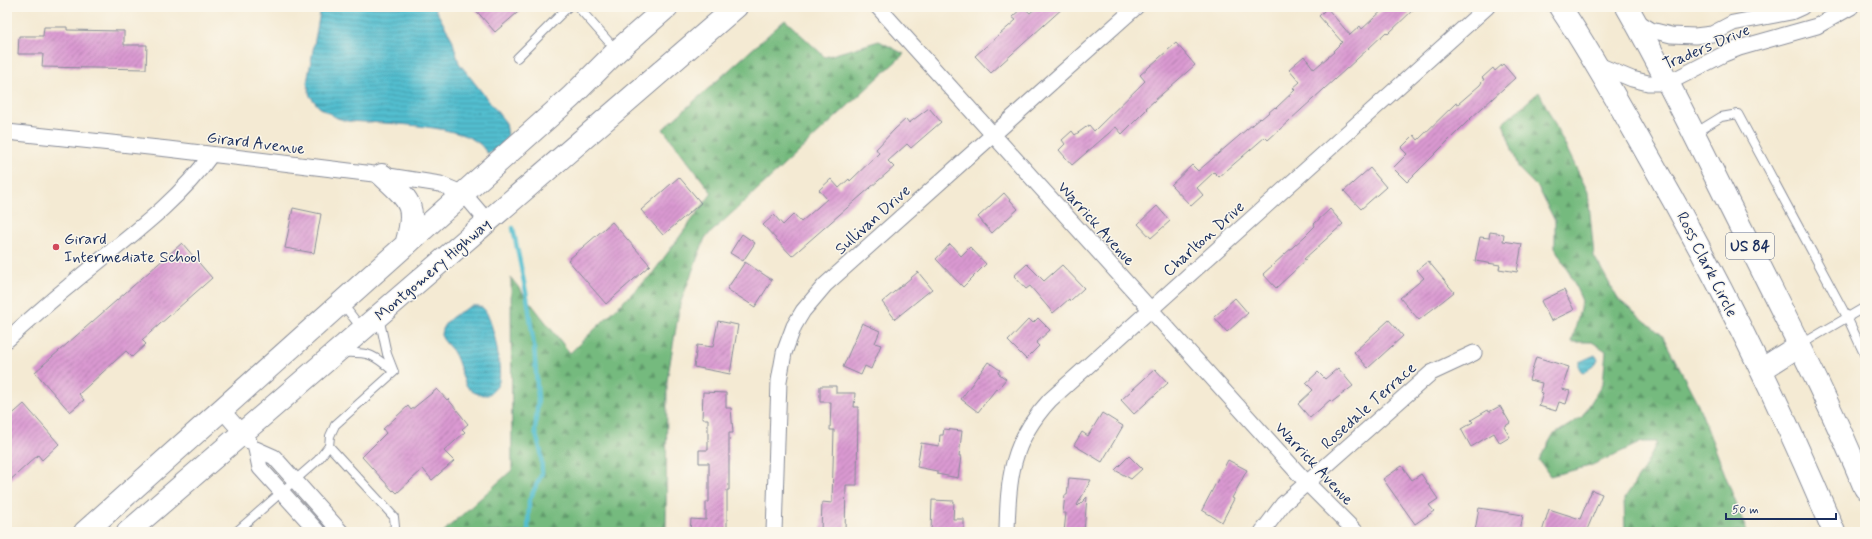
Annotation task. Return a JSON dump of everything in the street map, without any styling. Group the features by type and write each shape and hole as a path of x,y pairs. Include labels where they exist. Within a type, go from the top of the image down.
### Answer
{"main road":[{"path":"85,532 464,194 571,97 617,51 667,7"},
{"name":"Montgomery Highway","path":"133,531 249,441 335,353 736,7"},
{"name":"Ross Clark Circle","path":"1560,7 1596,64 1681,211 1761,370 1807,468 1834,532"},
{"name":"US 84","path":"1630,13 1694,133 1800,345 1850,450 1865,488"},
{"path":"382,175 402,194 412,214 412,224 406,245"},
{"path":"1761,370 1800,345"}],"street":[{"name":"Warrick Avenue","path":"878,7 1307,483 1356,532"},
{"name":"Sullivan Drive","path":"774,532 779,381 784,353 794,326 806,306 825,285 1136,7"},
{"name":"Charlton Drive","path":"1007,532 1009,483 1018,448 1032,422 1050,400 1487,7"},
{"name":"Traders Drive","path":"1630,13 1651,30 1671,35 1695,36 1712,34 1733,24 1791,12 1802,7"},
{"name":"Traders Drive","path":"1596,64 1638,81 1648,83 1668,83 1734,50 1817,26 1851,7"},
{"name":"Girard Avenue","path":"7,132 382,175 440,184 464,194 487,221"},
{"path":"7,340 68,286 154,217 200,171 211,155"},
{"name":"Rosedale Terrace","path":"1262,532 1283,504 1431,373 1474,353"},
{"path":"222,410 249,441 274,457 341,532"},
{"path":"249,441 260,468 318,532"}],"lane":[{"path":"517,58 568,7"},
{"path":"578,7 617,51"},
{"path":"1694,133 1721,117 1738,114 1847,317 1865,356"},
{"path":"342,303 363,329"},
{"path":"1800,345 1865,307"},
{"path":"379,315 387,354 394,372"},
{"path":"335,353 366,353 375,356 394,372"},
{"path":"236,532 318,460 329,446 330,436 335,425 394,372"},
{"path":"329,446 394,517 395,527 390,532"}],"green space":[{"path":"785,20 825,57 879,41 904,54 705,238 680,304 667,381 666,532 443,532 512,470 511,278 570,353 652,274 712,193 663,129"},
{"path":"1539,92 1588,192 1594,256 1618,299 1662,335 1698,404 1747,532 1625,531 1624,499 1644,469 1657,442 1642,442 1590,466 1550,476 1539,460 1553,435 1582,417 1603,383 1606,351 1592,342 1572,342 1582,301 1569,272 1555,248 1555,221 1539,189 1519,169 1503,123"}],"water":[{"path":"321,7 434,7 452,39 459,63 506,123 508,135 504,141 497,149 487,153 477,142 466,136 451,131 395,124 347,121 337,118 319,107 310,96 307,83"},
{"path":"471,306 482,307 487,313 496,343 500,374 499,381 496,387 488,395 479,394 467,387 454,353 441,335 444,325 448,321 456,314"},
{"path":"1595,355 1598,359 1596,364 1583,373 1579,368 1579,362"}],"building":[{"path":"473,7 524,7 495,32"},
{"path":"1023,7 1030,13 1037,7 1064,7 991,73 975,56 1016,20 1012,17"},
{"path":"1386,7 1416,7 1388,34 1386,32 1268,140 1265,137 1219,177 1214,172 1197,188 1203,195 1191,206 1171,185 1192,165 1198,171 1260,118 1261,119 1275,107 1276,108 1295,90 1293,88 1300,82 1289,69 1304,56 1314,69 1334,52 1333,51 1342,42 1319,16 1327,8 1350,35 1360,26 1362,29"},
{"path":"44,27 67,27 67,30 124,31 124,45 147,45 146,69 42,67 43,54 18,54 19,36 43,36"},
{"path":"1176,43 1195,65 1146,108 1147,109 1122,134 1116,127 1072,165 1059,150 1065,144 1062,140 1072,131 1075,135 1089,125 1094,131 1145,81 1140,75"},
{"path":"1503,64 1515,78 1471,118 1407,182 1393,168 1407,154 1401,148 1414,135 1418,140 1456,103 1458,104 1480,85 1484,79 1482,78 1493,68 1495,71"},
{"path":"929,108 941,122 911,148 907,144 888,161 894,167 792,256 763,225 774,215 783,225 794,214 801,222 827,199 819,190 831,179 839,188 849,179 850,181 879,153 876,149 895,129 906,119 909,123"},
{"path":"1370,168 1386,187 1361,209 1344,191"},
{"path":"679,177 701,203 663,235 641,210"},
{"path":"1004,193 1018,209 992,233 978,217"},
{"path":"1157,206 1170,221 1151,238 1138,224"},
{"path":"293,208 321,214 314,253 285,248"},
{"path":"1330,209 1343,224 1304,259 1306,260 1276,288 1263,274 1305,236 1315,226 1314,224"},
{"path":"612,222 650,265 606,304 568,260"},
{"path":"1490,232 1504,234 1503,241 1522,244 1517,272 1499,269 1500,265 1475,261 1480,237 1489,238"},
{"path":"742,234 755,243 743,261 730,253"},
{"path":"182,243 212,278 142,340 146,344 132,357 126,351 79,394 84,400 70,412 35,372"},
{"path":"950,244 961,256 970,247 986,264 963,287 936,259"},
{"path":"1428,261 1454,292 1419,320 1400,298 1424,278 1417,270"},
{"path":"745,262 772,280 755,307 727,289"},
{"path":"1027,264 1044,281 1062,265 1084,288 1070,301 1069,299 1053,313 1030,286 1026,289 1014,276"},
{"path":"918,272 932,289 895,319 882,302"},
{"path":"1564,290 1574,310 1551,321 1541,301"},
{"path":"1235,298 1248,313 1227,332 1214,317"},
{"path":"1038,318 1050,330 1036,343 1039,346 1026,359 1008,341 1029,319 1033,323"},
{"path":"1389,320 1403,336 1368,368 1354,352"},
{"path":"718,321 738,325 730,374 694,367 697,345 713,347"},
{"path":"862,323 880,331 875,343 881,345 871,369 865,366 861,375 843,367"},
{"path":"1536,357 1569,367 1562,389 1570,391 1566,404 1559,402 1556,411 1539,406 1543,393 1540,392 1542,383 1529,380"},
{"path":"988,362 1000,370 998,373 1006,379 978,412 961,399"},
{"path":"1338,368 1353,386 1332,402 1330,400 1310,418 1298,404 1313,390 1306,383 1318,372 1325,379"},
{"path":"1155,369 1168,383 1134,414 1121,400"},
{"path":"820,386 836,386 836,393 855,393 854,407 858,407 857,485 846,485 845,532 821,532 822,502 832,503 834,430 830,430 831,402 820,402"},
{"path":"437,389 447,400 448,399 468,424 462,429 465,432 444,451 454,461 432,480 423,469 397,493 394,490 393,491 362,457 386,433 383,429 408,406 411,410"},
{"path":"703,392 726,393 726,408 731,408 733,433 729,433 727,532 690,532 691,519 706,520 706,502 709,502 709,463 699,463 699,450 708,450 708,419 702,419"},
{"path":"24,404 59,444 42,460 38,455 7,483 7,419"},
{"path":"1500,406 1510,423 1504,427 1510,437 1500,443 1494,433 1471,447 1461,429 1473,422 1471,420 1488,410 1489,412"},
{"path":"1102,413 1123,426 1102,462 1074,445 1082,432 1088,436"},
{"path":"944,429 962,431 958,478 937,474 937,471 917,467 921,443 939,446 940,435 943,435"},
{"path":"1129,456 1142,469 1131,479 1115,470"},
{"path":"1228,460 1247,470 1232,498 1234,499 1222,522 1202,510"},
{"path":"1402,466 1412,480 1421,474 1438,499 1429,505 1434,511 1415,524 1383,479"},
{"path":"1069,478 1091,480 1077,505 1078,506 1087,497 1084,532 1064,532 1066,513 1063,513"},
{"path":"1592,490 1602,494 1586,532 1542,532 1549,509 1580,519"},
{"path":"932,500 954,501 953,519 964,519 964,532 931,532"},
{"path":"1479,508 1523,515 1520,532 1475,531"}],"waterway":[{"path":"513,228 527,297 534,346 538,399 535,431 541,452 542,473 529,501 528,532"}],"place":[{"name":"Girard Intermediate School","path":"56,247"}]}
